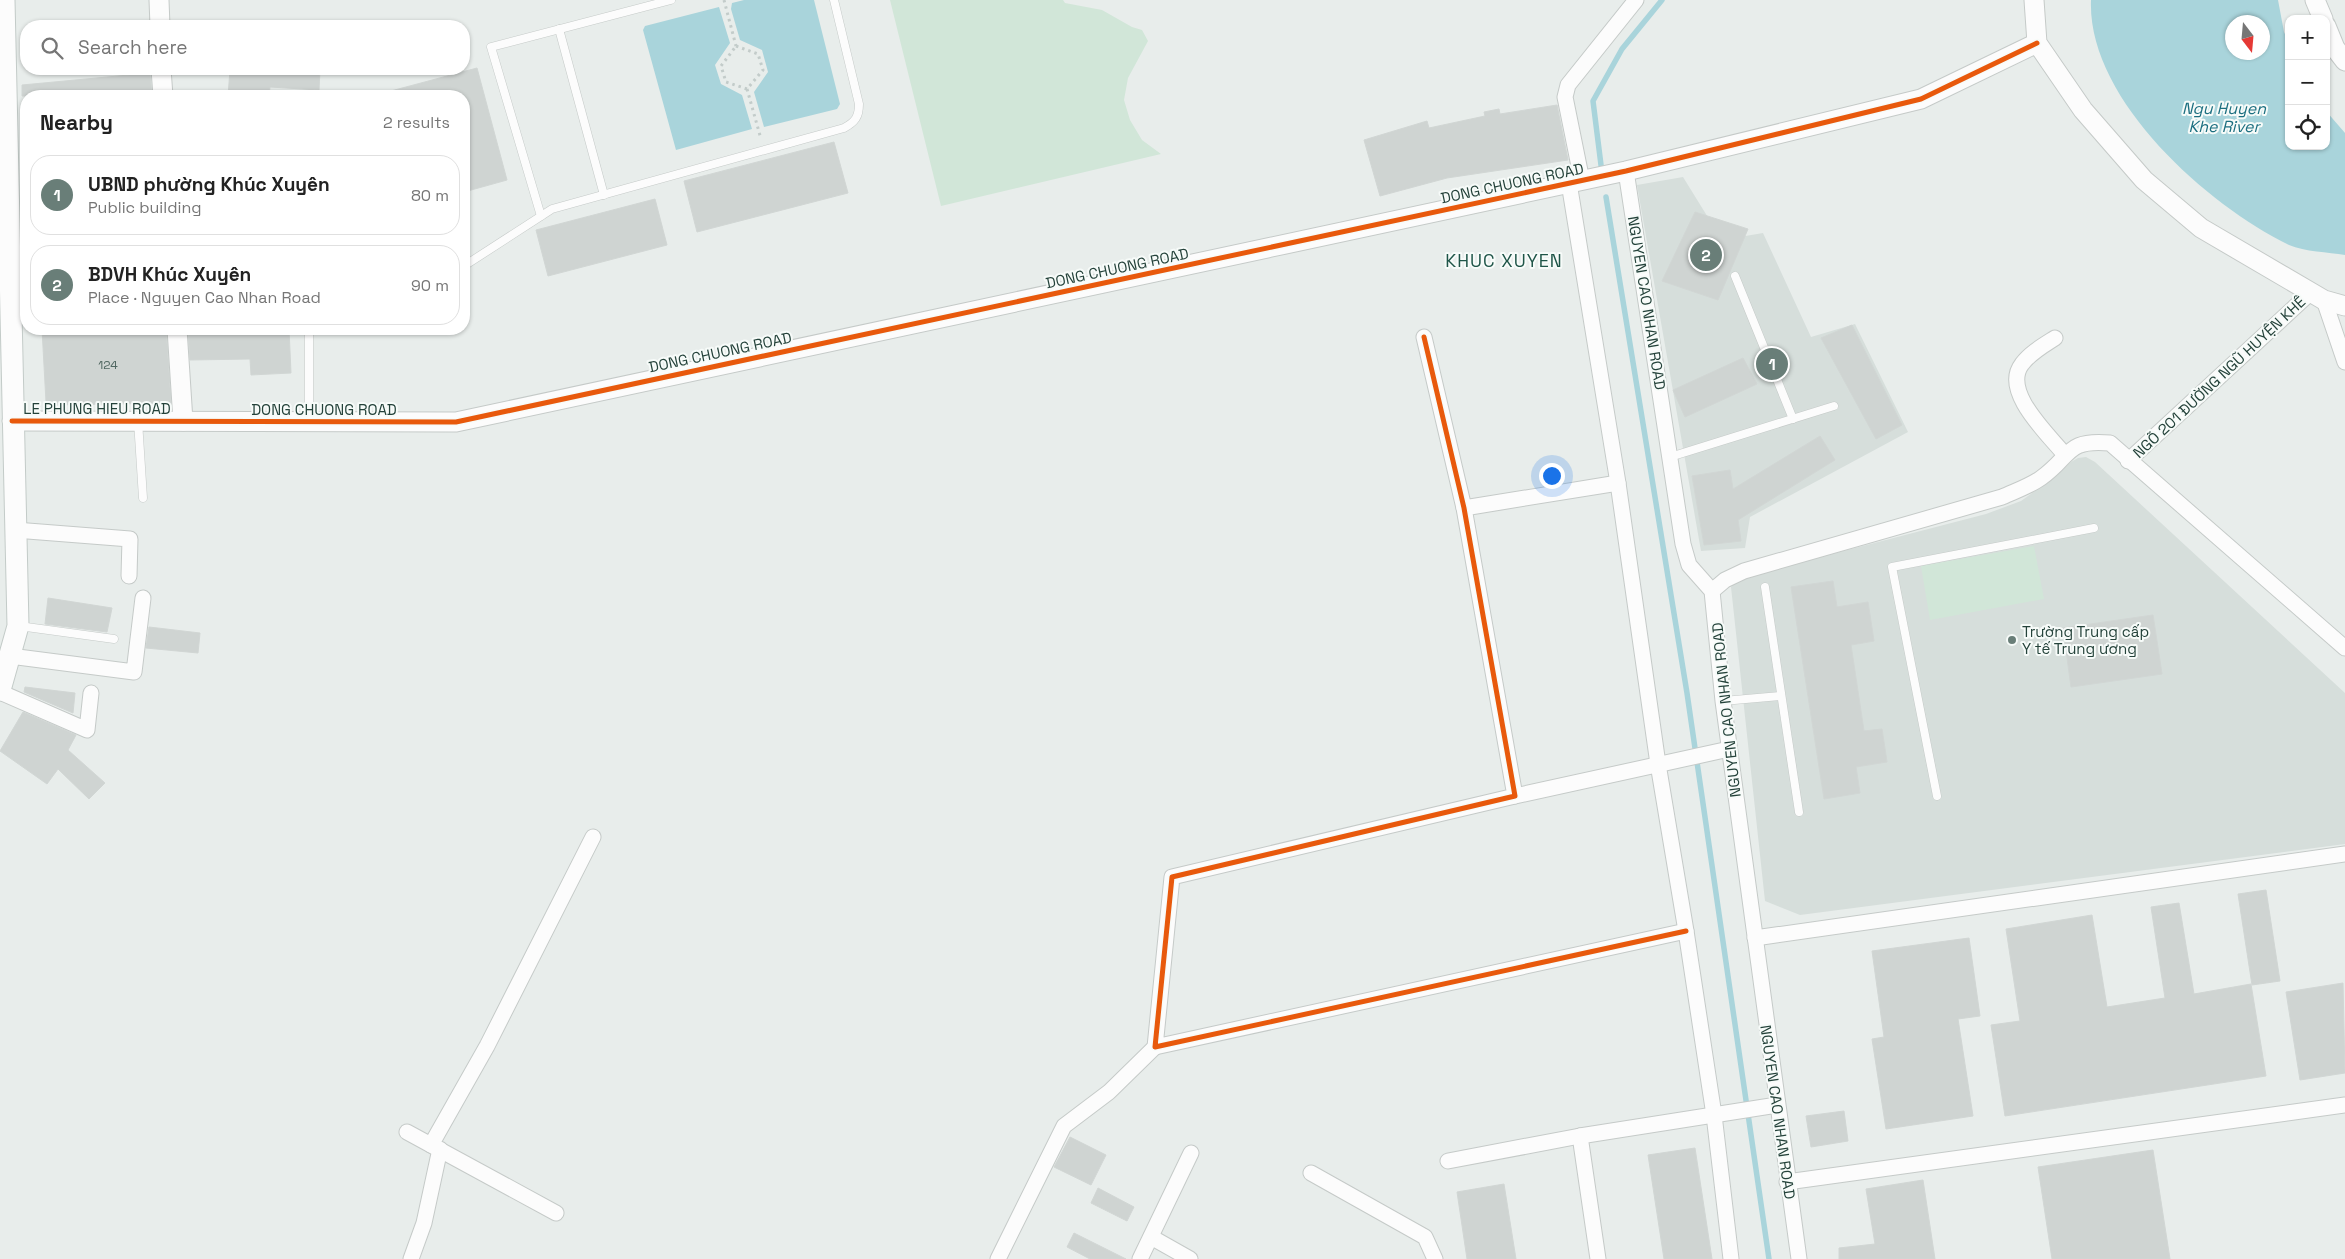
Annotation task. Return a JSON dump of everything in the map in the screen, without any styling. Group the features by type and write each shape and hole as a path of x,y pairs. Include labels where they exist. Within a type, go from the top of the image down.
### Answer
{"main road":[{"path":"4,0 3,125 12,421"},
{"name":"LE PHUNG HIEU ROAD","path":"0,691 7,657 18,626 12,421"}],"street":[{"path":"159,0 160,20"},
{"path":"1636,0 1568,85 1565,97 1580,181 1618,483 1658,764 1717,1114 1731,1259"},
{"path":"2034,0 2037,43 2083,110 2144,180 2201,228 2317,296 2345,306"},
{"path":"2315,0 2321,15"},
{"path":"2330,36 2335,48 2345,61"},
{"name":"DONG CHUONG ROAD","path":"183,421 456,422 1618,172 1921,99 2037,43"},
{"path":"162,75 163,90"},
{"name":"NGUYEN CAO NHAN ROAD","path":"1618,172 1670,456 1686,558 1689,565 1712,591 1723,701 1722,751 1754,938 1769,1106 1787,1182 1799,1259"},
{"path":"2317,296 2345,362"},
{"name":"NGÕ 201 ĐƯỜNG NGŨ HUYỆN KHÊ","path":"2128,461 2317,296"},
{"name":"LE PHUNG HIEU ROAD","path":"12,421 183,421 178,335"},
{"path":"1424,337 1464,508 1516,796"},
{"path":"2055,338 2022,364 2015,376 2016,389 2026,406 2065,455"},
{"path":"1712,591 1725,580 1744,571 2002,497 2041,478 2077,444 2093,442 2110,443 2128,461 2345,648"},
{"path":"1464,508 1618,483"},
{"path":"15,530 130,539 129,576"},
{"path":"7,657 134,672 143,598"},
{"path":"0,691 86,730 91,693"},
{"path":"1154,1047 1172,877 1516,796 1722,751"},
{"path":"411,1259 424,1223 435,1147 593,837"},
{"path":"1754,938 2345,854"},
{"path":"998,1259 1064,1126 1109,1092 1154,1047 1686,931"},
{"path":"1787,1182 2345,1104"},
{"path":"1448,1161 1580,1136 1769,1106"},
{"path":"407,1132 556,1213"},
{"path":"1580,1136 1598,1259"},
{"path":"1140,1259 1192,1153"},
{"path":"1311,1173 1425,1237 1435,1259"},
{"path":"1152,1237 1190,1259"}],"lane":[{"path":"541,216 492,47 671,0"},
{"path":"470,262 552,209 844,128 857,119 859,104 834,0"},
{"path":"558,29 604,195"},
{"path":"1735,276 1793,419"},
{"path":"309,335 309,421"},
{"path":"1670,456 1834,406"},
{"path":"138,421 143,498"},
{"path":"1937,796 1892,567 2094,528"},
{"path":"1765,587 1799,812"},
{"path":"18,626 114,639"},
{"path":"1723,701 1781,696"}],"path":[{"path":"724,0 736,46"},
{"path":"736,46 720,66 726,82 747,89"},
{"path":"736,46 758,54 763,70 747,89"},
{"path":"747,89 764,150"}],"shaded area":[{"path":"1683,177 1722,240 1763,233 1811,337 1855,324 1908,432 1750,517 1745,548 1701,551 1637,185"},
{"name":"Trường Trung cấp Y tế Trung ương","path":"2086,457 2095,462 2345,693 2345,844 1800,915 1765,901 1731,587 1739,578 1986,514 2021,501 2055,477 2071,462 2078,458"}],"green space":[{"path":"890,0 1063,0 1065,3 1102,10 1132,27 1142,30 1148,41 1128,78 1124,100 1130,120 1142,140 1161,154 941,206"},
{"path":"2034,546 2044,599 1930,620 1921,566"}],"water":[{"path":"744,0 814,0 840,104 837,109 764,127 754,92 768,72 762,50 740,40 731,9 732,3"},
{"name":"Ngu Huyen Khe River","path":"2091,0 2278,0 2285,34 2285,150 2330,150 2330,116 2345,133 2345,255 2289,245 2257,227 2223,204 2189,176 2158,145 2130,110 2109,74 2095,37"},
{"path":"719,7 730,43 715,65 721,84 742,95 752,129 676,150 643,30 645,26"}],"building":[{"path":"477,68 507,180 470,190 470,90 395,90 451,75 470,75 470,70"},
{"path":"129,75 150,75 151,90 22,90 22,85"},
{"path":"230,75 320,75 319,90 270,87 270,90 228,90"},
{"path":"1557,105 1568,160 1447,178 1380,196 1364,140 1427,121 1429,128 1485,116 1484,112 1499,109 1500,114"},
{"path":"834,142 848,193 697,232 684,181"},
{"path":"655,199 667,245 548,276 536,230"},
{"path":"1695,212 1748,229 1718,300 1662,281"},
{"path":"1852,325 1902,425 1876,439 1821,338"},
{"path":"42,335 166,335 171,403 53,405 46,402"},
{"path":"188,335 289,335 291,373 251,375 250,359 190,360"},
{"path":"1743,358 1757,384 1685,417 1673,390"},
{"path":"1820,436 1835,460 1738,520 1741,541 1704,545 1692,476 1730,470 1733,489"},
{"path":"1833,581 1837,607 1868,602 1874,641 1851,645 1864,731 1882,729 1887,762 1856,767 1860,793 1824,799 1791,587"},
{"path":"48,598 112,608 107,632 45,624"},
{"path":"2153,615 2162,674 2071,687 2063,628"},
{"path":"149,627 200,633 198,653 146,648"},
{"path":"25,687 75,693 73,713 24,692"},
{"path":"23,712 76,735 68,750 105,783 89,799 58,769 47,784 0,751"},
{"path":"2266,890 2280,981 2252,985 2238,894"},
{"path":"2179,903 2194,994 2251,984 2266,1076 2005,1116 1991,1025 2020,1021 2006,929 2092,915 2107,1007 2165,998 2151,907"},
{"path":"1969,938 1980,1016 1958,1019 1973,1116 1886,1129 1872,1039 1884,1037 1872,951"},
{"path":"2343,983 2345,1073 2300,1080 2286,992"},
{"path":"1844,1111 1848,1141 1811,1147 1806,1116"},
{"path":"1070,1137 1106,1155 1091,1185 1054,1167"},
{"path":"1695,1148 1712,1259 1664,1259 1648,1155"},
{"path":"2153,1150 2170,1259 2052,1259 2038,1167"},
{"path":"1923,1180 1935,1259 1839,1259 1839,1248 1875,1244 1866,1189"},
{"path":"1504,1184 1516,1259 1467,1259 1457,1192"},
{"path":"1098,1188 1134,1207 1127,1221 1091,1203"},
{"path":"1074,1233 1126,1259 1090,1259 1067,1247"}],"waterway":[{"path":"1602,173 1593,101 1622,49 1662,0"},
{"path":"1606,197 1687,693 1769,1259"}],"cycle path":[{"path":"12,421 456,422 1626,171 1921,99 2037,43"},
{"path":"1424,337 1464,508 1515,796 1172,877 1155,1047 1686,931"}],"place":[{"name":"BDVH Khúc Xuyên","path":"1706,255"},
{"name":"UBND phường Khúc Xuyên","path":"1772,364"},
{"name":"Trường Trung cấp Y tế Trung ương","path":"2012,640"}],"district":[{"name":"KHUC XUYEN","path":"1504,260"}]}
